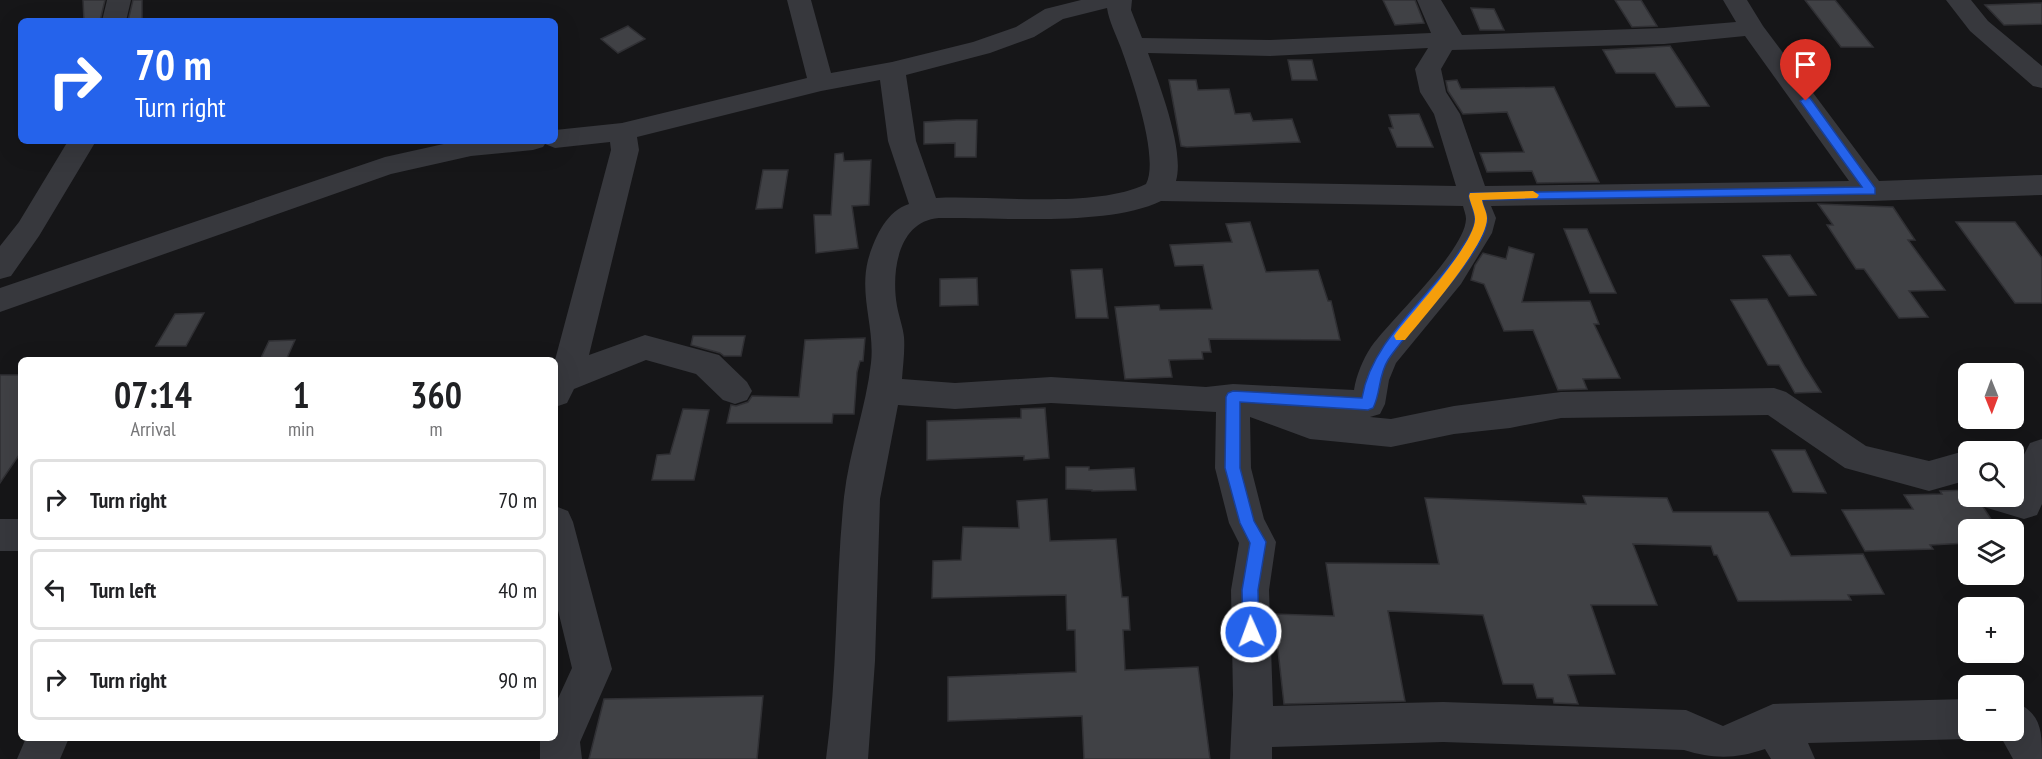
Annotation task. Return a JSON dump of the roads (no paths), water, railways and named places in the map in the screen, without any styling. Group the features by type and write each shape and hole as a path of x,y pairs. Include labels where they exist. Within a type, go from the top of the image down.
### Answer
{"street":[{"path":"115,18 119,0"},
{"path":"799,0 821,83"},
{"path":"558,139 621,132 821,83 892,70 981,48 1025,32 1044,7 1110,0"},
{"path":"1120,0 1119,10 1134,45 1148,89 1163,160 1165,180 1158,191"},
{"path":"1430,0 1446,40"},
{"path":"1430,0 1454,43 1664,36 1752,28"},
{"path":"1735,0 1752,28 1871,191"},
{"path":"1958,0 1979,26 2042,80"},
{"path":"1134,45 1270,48 1446,40"},
{"path":"883,391 955,396 1051,390 1206,400 1233,397 1368,404 1372,380 1382,357 1449,276 1477,233 1481,219 1447,114 1433,92 1428,69 1446,40"},
{"path":"892,70 902,141 925,209"},
{"path":"558,387 575,351 626,150 621,132"},
{"path":"0,268 29,229 80,144"},
{"path":"0,300 385,166 471,147 502,144"},
{"path":"847,759 855,702 862,496 883,391 888,336 881,304 880,268 892,236 903,219 925,209 1062,208 1144,198 1158,191 1474,196 1871,191 2042,184"},
{"path":"558,387 645,347 707,364 735,391"},
{"path":"1233,397 1310,425 1391,433 1454,420 1510,414 1561,405 1774,400 1857,458 1929,476 1958,468"},
{"path":"1233,397 1233,468 1247,523 1258,542 1250,590 1252,743 1443,722 1686,730 1723,747 1773,724 1958,719"},
{"path":"2024,504 2031,476 2041,459"},
{"path":"558,534 592,669 559,742 561,759"},
{"path":"0,535 18,535"},
{"path":"2024,718 2042,717"},
{"path":"1773,724 1794,759"},
{"path":"2024,738 2036,759"},
{"path":"38,759 47,741"}]}
